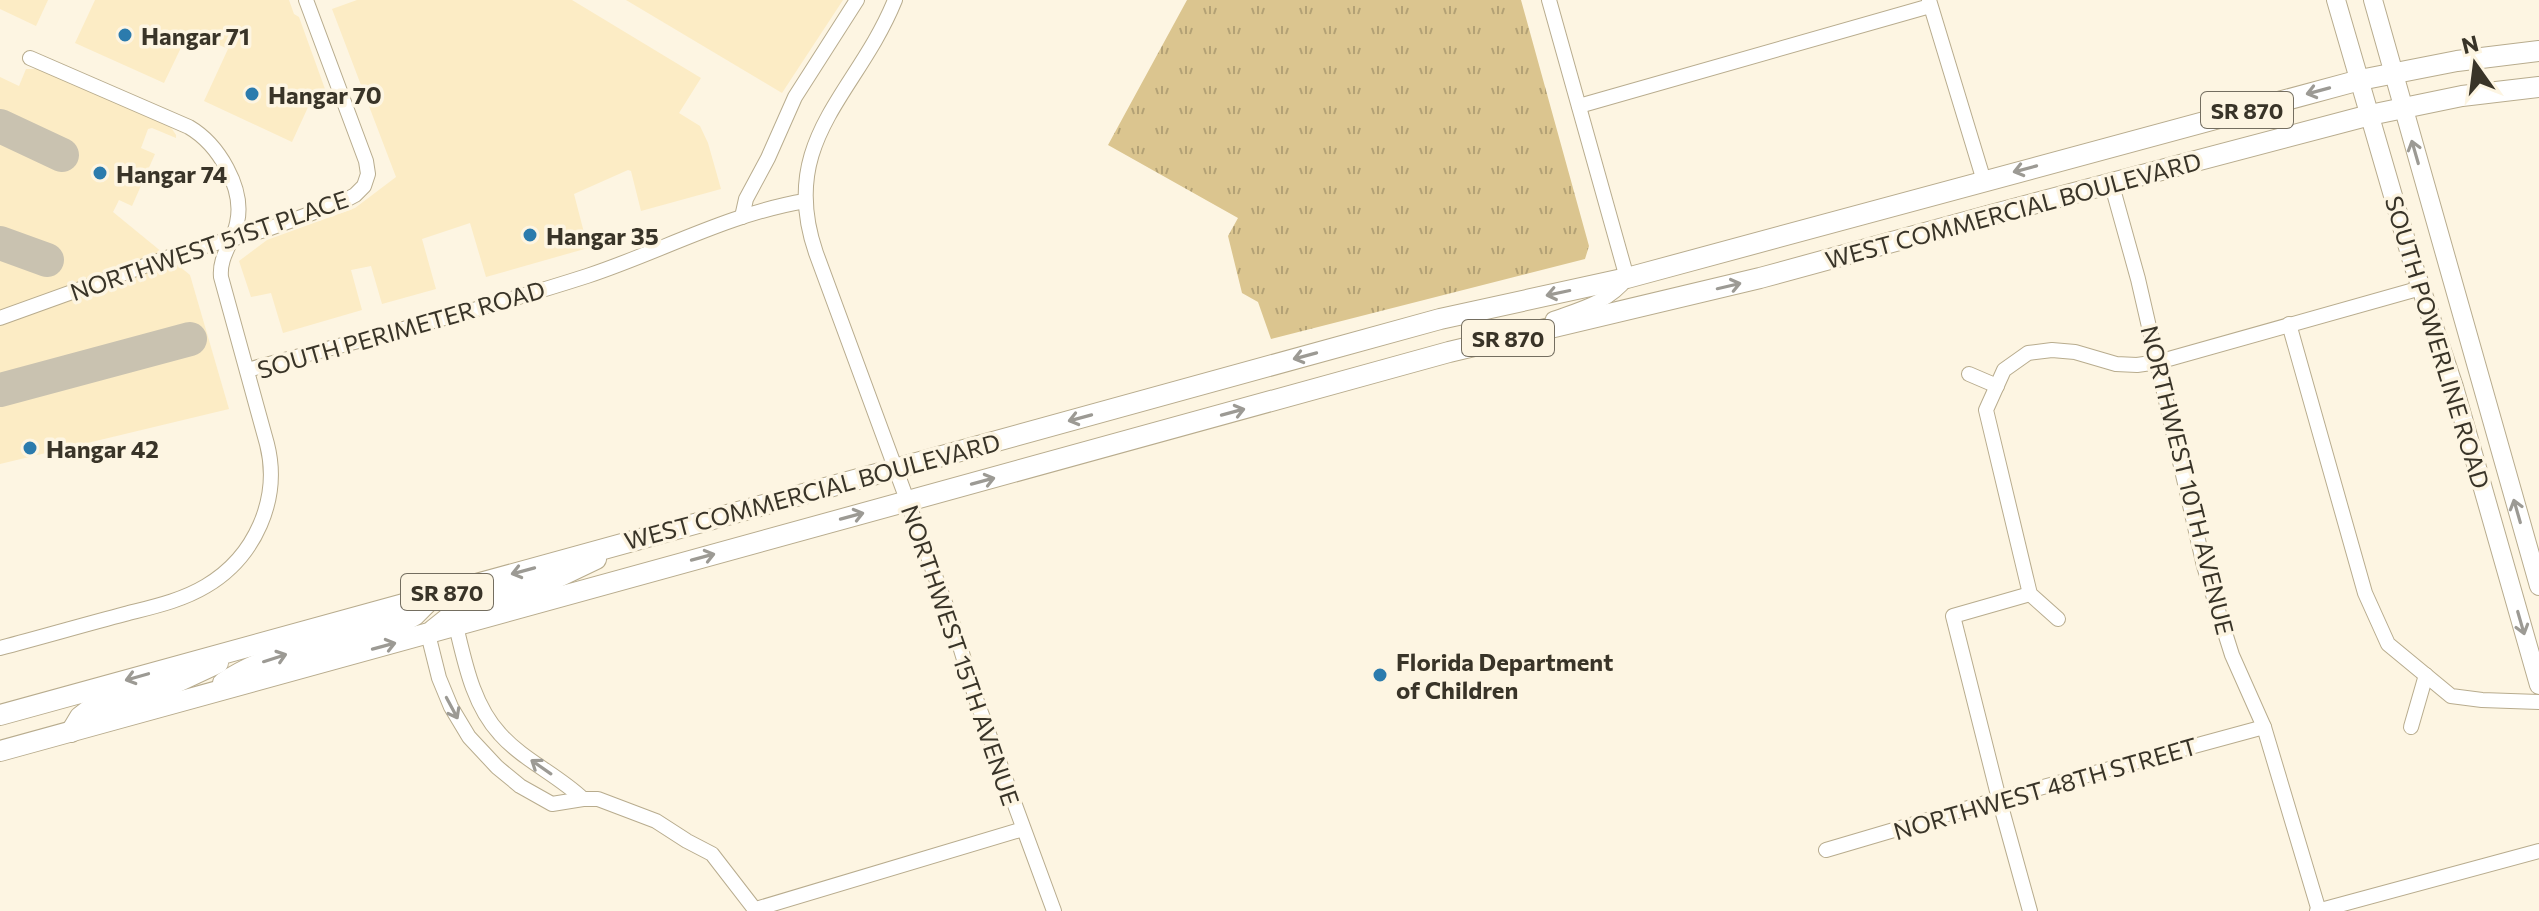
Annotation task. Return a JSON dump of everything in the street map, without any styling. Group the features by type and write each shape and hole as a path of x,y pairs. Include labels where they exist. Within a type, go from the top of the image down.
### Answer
{"highway":[{"name":"WEST COMMERCIAL BOULEVARD","path":"0,715 1440,319 1627,278 2360,80 2457,61 2539,51"},
{"name":"WEST COMMERCIAL BOULEVARD","path":"0,751 1489,342 1760,278 2370,115 2462,96 2539,87"},
{"path":"1675,299 1675,282 1682,276 1785,247 1842,226 1867,213"},
{"path":"428,634 463,606 557,578 623,543"},
{"path":"206,694 239,672 264,661 401,623 415,615 434,595"},
{"path":"71,732 89,709 171,685 200,673 249,645"}],"main road":[{"name":"SOUTH POWERLINE ROAD","path":"2336,0 2421,288 2454,387 2539,685"},
{"name":"SOUTH POWERLINE ROAD","path":"2373,0 2539,586"}],"street":[{"name":"NORTHWEST 51ST PLACE","path":"0,318 186,251 265,230 348,199 360,191 367,180 368,168 306,0"},
{"path":"742,217 746,199 795,97 857,0"},
{"name":"NORTHWEST 15TH AVENUE","path":"895,0 817,137 806,176 805,201 812,241 1054,911"},
{"path":"1549,0 1627,278"},
{"path":"1579,106 1930,3 1984,181"},
{"path":"30,58 180,123 204,137 219,157 236,192 238,215 221,272 247,370"},
{"name":"NORTHWEST 10TH AVENUE","path":"2111,182 2138,279 2204,566 2232,655 2264,727 2318,911"},
{"name":"SOUTH PERIMETER ROAD","path":"0,648 178,599 205,587 237,561 260,525 267,504 271,470 247,370 553,287 763,209 805,201"},
{"name":"WEST COMMERCIAL BOULEVARD","path":"1489,342 1597,303 1618,291 1627,278"},
{"path":"2058,619 2030,594 1986,410 2004,370 2028,353 2052,350 2075,352 2116,364 2158,362 2421,288"},
{"path":"2289,324 2365,593 2388,644 2451,696 2539,702"},
{"path":"1969,374 1997,386"},
{"path":"2030,594 1953,616 2030,911"},
{"path":"456,626 472,687 499,734 567,783 583,799"},
{"path":"428,634 446,698 462,726 482,753 520,786 552,804 598,799 656,821 712,854 756,910 1023,829"},
{"path":"2411,727 2426,675"},
{"name":"NORTHWEST 48TH STREET","path":"1826,850 2264,727"},
{"path":"2318,911 2539,851"}],"shaded area":[{"path":"0,0 48,0 36,26 0,9"},
{"path":"95,0 289,0 294,14 299,17 325,89 315,92 292,142 204,101 228,49 189,31 164,83 75,43"},
{"path":"357,0 572,0 701,78 679,113 700,126 721,189 641,211 631,171 628,170 574,194 588,248 486,277 470,223 422,239 436,289 382,304 371,266 351,270 362,310 283,333 271,293 251,297 239,261 267,240 355,208 396,177 332,9"},
{"path":"626,0 843,0 782,93"},
{"path":"26,69 40,69 170,126 176,135 176,138 148,129 141,148 155,154 132,206 119,200 113,212 190,275 229,409 0,464 0,77 19,86"}],"green space":[{"path":"1187,0 1521,0 1589,246 1585,259 1271,339 1258,302 1242,293 1228,236 1238,218 1108,145"}],"taxiway":[{"path":"0,126 62,155"},
{"path":"0,243 47,260"},
{"path":"0,390 190,339"}],"place":[{"name":"Hangar 71","path":"125,35"},
{"name":"Hangar 70","path":"252,94"},
{"name":"Hangar 74","path":"100,173"},
{"name":"Hangar 35","path":"530,235"},
{"name":"Hangar 42","path":"30,448"},
{"name":"Florida Department of Children","path":"1380,675"}]}
